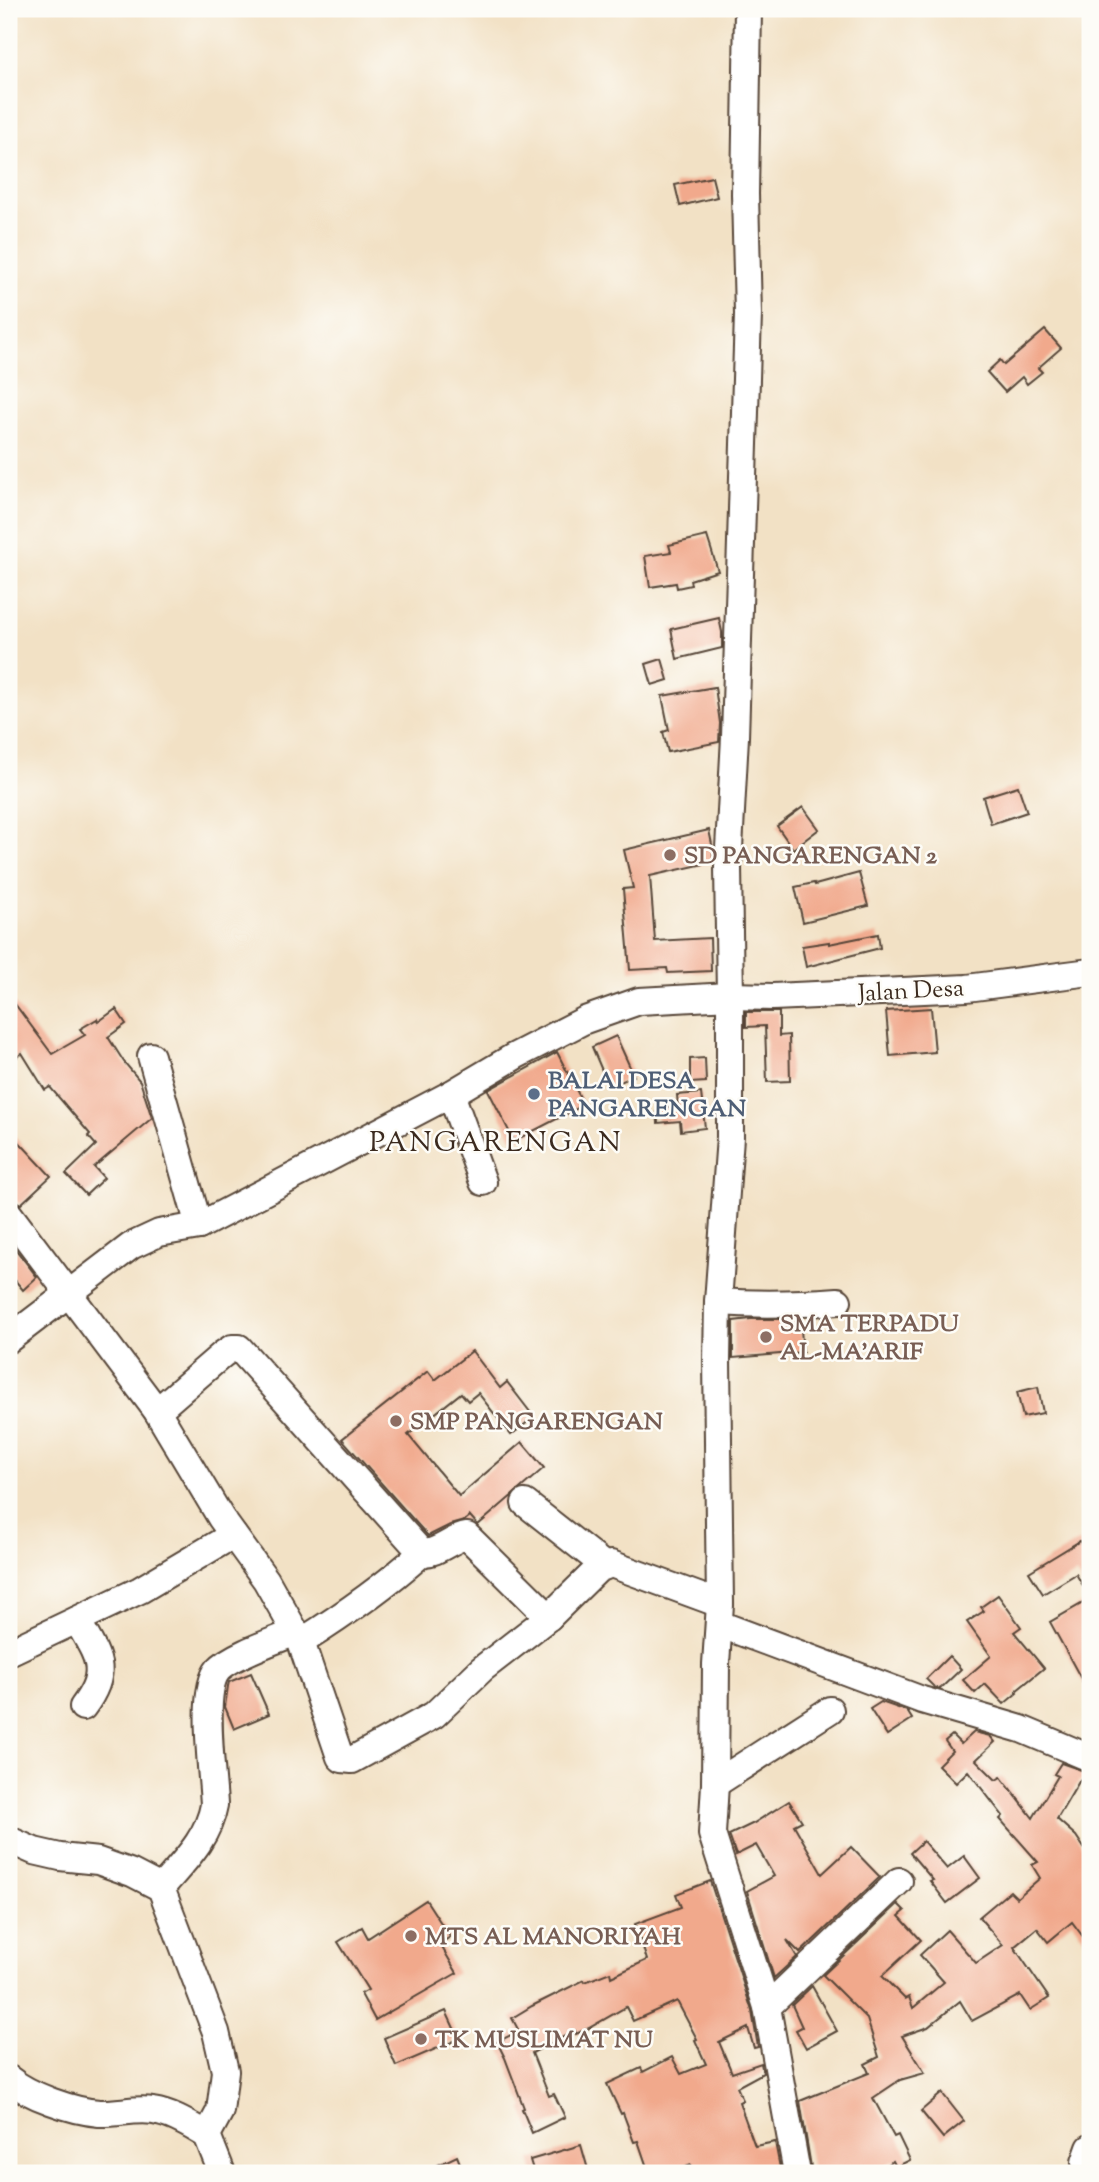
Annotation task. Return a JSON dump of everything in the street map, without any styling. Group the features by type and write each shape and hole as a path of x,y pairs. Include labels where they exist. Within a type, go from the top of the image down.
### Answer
{"street":[{"path":"748,9 745,194 748,314 735,737 728,867 730,1137 718,1302 719,1614 712,1834 767,2007 797,2173"},
{"name":"Jalan Desa","path":"9,1339 131,1245 159,1233 199,1226 451,1094 515,1056 585,1020 639,1002 730,996 774,997 967,988 1090,972"},
{"path":"151,1056 199,1226"},
{"path":"451,1094 484,1182"},
{"path":"9,1214 157,1410 220,1518 266,1580 299,1637 340,1757 345,1760 352,1760 433,1715 482,1669 549,1618 598,1569 611,1564 719,1614 922,1700 1021,1729 1090,1758"},
{"path":"718,1302 796,1305 838,1301"},
{"path":"157,1410 223,1354 232,1348 239,1348 422,1553"},
{"path":"525,1503 604,1566"},
{"path":"9,1652 140,1590 233,1535"},
{"path":"161,1888 199,1843 211,1821 214,1805 208,1702 211,1683 218,1669 243,1654 299,1637 355,1608 422,1553 429,1553 460,1537 467,1536 549,1618"},
{"path":"77,1620 99,1662 97,1684 83,1707"},
{"path":"715,1784 830,1710"},
{"path":"9,1840 34,1851 98,1861 132,1873 161,1888 216,2032 225,2071 220,2111 207,2135"},
{"path":"767,2007 899,1881"},
{"path":"9,2079 18,2087 68,2108 98,2113 152,2110 178,2118 207,2135 222,2173"},
{"path":"1088,2173 1085,2162 1090,2148"}],"building":[{"path":"712,177 717,197 680,206 675,185"},
{"path":"1045,330 1061,348 1038,368 1042,372 1027,384 1022,377 1005,392 987,372 1000,360 1004,365"},
{"path":"707,536 718,571 690,580 691,585 677,588 676,583 650,587 645,556 671,552 669,545"},
{"path":"719,618 722,648 677,659 671,629"},
{"path":"662,659 668,680 652,685 646,664"},
{"path":"715,687 720,723 719,742 668,752 663,732 669,730 662,696"},
{"path":"1018,786 1027,812 991,824 983,797"},
{"path":"803,807 819,829 793,849 777,826"},
{"path":"709,830 713,862 650,876 655,941 710,938 711,971 668,973 667,968 630,970 623,889 633,888 624,850"},
{"path":"859,873 868,906 803,922 795,887 815,885"},
{"path":"878,934 880,948 806,967 802,946 829,944"},
{"path":"9,996 52,1054 85,1035 80,1029 97,1019 98,1022 116,1009 126,1024 108,1037 140,1081 152,1118 94,1167 104,1178 86,1195 66,1174 96,1145 88,1136 90,1134 50,1087 45,1090 22,1053 9,1063"},
{"path":"931,1008 935,1052 890,1056 886,1011"},
{"path":"746,1012 779,1012 779,1036 789,1035 790,1081 767,1082 765,1026 746,1027"},
{"path":"616,1036 634,1076 609,1087 592,1047"},
{"name":"BALAI DESA PANGARENGAN","path":"557,1052 584,1105 514,1141 488,1090"},
{"path":"705,1058 706,1082 690,1083 690,1059"},
{"path":"701,1093 705,1128 681,1131 680,1121 658,1123 657,1108 678,1106 677,1095"},
{"path":"9,1131 51,1176 21,1204 9,1198"},
{"path":"13,1246 37,1277 23,1290 9,1273 9,1249"},
{"name":"SMA TERPADU AL-MA'ARIF","path":"800,1319 803,1352 733,1358 733,1321"},
{"path":"472,1351 500,1388 507,1382 534,1417 511,1435 478,1393 468,1401 461,1393 408,1435 459,1496 522,1442 544,1468 478,1525 470,1516 428,1536 342,1439 428,1371 435,1380"},
{"path":"1038,1387 1043,1413 1023,1417 1017,1392"},
{"path":"1080,1541 1090,1559 1090,1597 1076,1574 1043,1594 1029,1572"},
{"path":"998,1595 1021,1627 1014,1632 1044,1668 1004,1704 985,1684 975,1693 963,1680 991,1656 967,1622 984,1611 981,1607"},
{"path":"1090,1599 1090,1695 1050,1622"},
{"path":"949,1656 961,1669 940,1689 934,1687 926,1679"},
{"path":"251,1673 269,1714 234,1729 225,1707 229,1682"},
{"path":"881,1702 907,1711 912,1719 887,1735 870,1709"},
{"path":"974,1732 990,1736 995,1742 976,1760 996,1780 1001,1777 1033,1818 1058,1776 1054,1774 1061,1763 1090,1773 1090,1786 1080,1780 1057,1819 1076,1836 1090,1857 1090,1946 1072,1922 1048,1942 1037,1928 1014,1947 1049,1998 1030,2010 1020,1995 972,2021 960,2001 928,2027 902,2036 925,2073 900,2080 873,2098 894,2137 898,2135 910,2160 896,2167 893,2161 873,2173 812,2173 800,2101 869,2073 865,2064 879,2057 867,2019 823,1975 898,1904 905,1911 899,1916 921,1940 882,1976 905,1999 909,1997 913,2008 944,1982 920,1955 947,1930 976,1963 1003,1945 979,1917 1010,1891 1017,1898 1040,1878 1032,1865 1038,1862 1000,1819 1003,1816 968,1771 956,1783 938,1765 952,1751 945,1741 952,1735 961,1744"},
{"path":"789,1801 802,1821 794,1825 822,1874 851,1847 880,1877 800,1953 787,1940 797,1957 774,1978 747,1891 774,1876 756,1845 736,1855 729,1835"},
{"path":"923,1841 947,1869 964,1856 980,1878 947,1903 930,1881 933,1880 910,1853"},
{"path":"710,1881 752,2011 758,2047 754,2048 748,2028 719,2042 732,2073 761,2063 763,2073 737,2087 743,2100 739,2102 755,2146 775,2142 781,2173 693,2173 691,2165 673,2172 671,2168 649,2173 638,2141 634,2142 623,2113 621,2114 607,2084 641,2068 643,2072 672,2057 681,2074 706,2064 695,2040 697,2039 677,2001 633,2021 626,2007 589,2028 576,2034 575,2031 532,2053 549,2096 554,2094 565,2117 532,2133 497,2042 519,2031 512,2018 584,1980 585,1982 610,1972 611,1977 647,1960 635,1924 681,1907 676,1894"},
{"path":"426,1900 450,1937 440,1944 457,1973 375,2020 361,1994 368,1990 338,1942 362,1927 368,1938"},
{"path":"812,1986 837,2031 806,2048 796,2030 802,2027 792,2005"},
{"name":"TK MUSLIMAT NU","path":"446,2011 459,2039 396,2066 384,2038"},
{"path":"942,2093 964,2121 943,2138 921,2111"},
{"path":"581,2145 589,2173 534,2173 530,2160"},
{"path":"457,2156 464,2173 421,2173"}],"place":[{"name":"SD PANGARENGAN 2","path":"670,855"},
{"name":"BALAI DESA PANGARENGAN","path":"534,1094"},
{"name":"SMA TERPADU AL-MA'ARIF","path":"766,1337"},
{"name":"SMP PANGARENGAN","path":"396,1421"},
{"name":"MTS AL MANORIYAH","path":"411,1936"},
{"name":"TK MUSLIMAT NU","path":"421,2039"}],"district":[{"name":"PANGARENGAN","path":"496,1141"}]}
